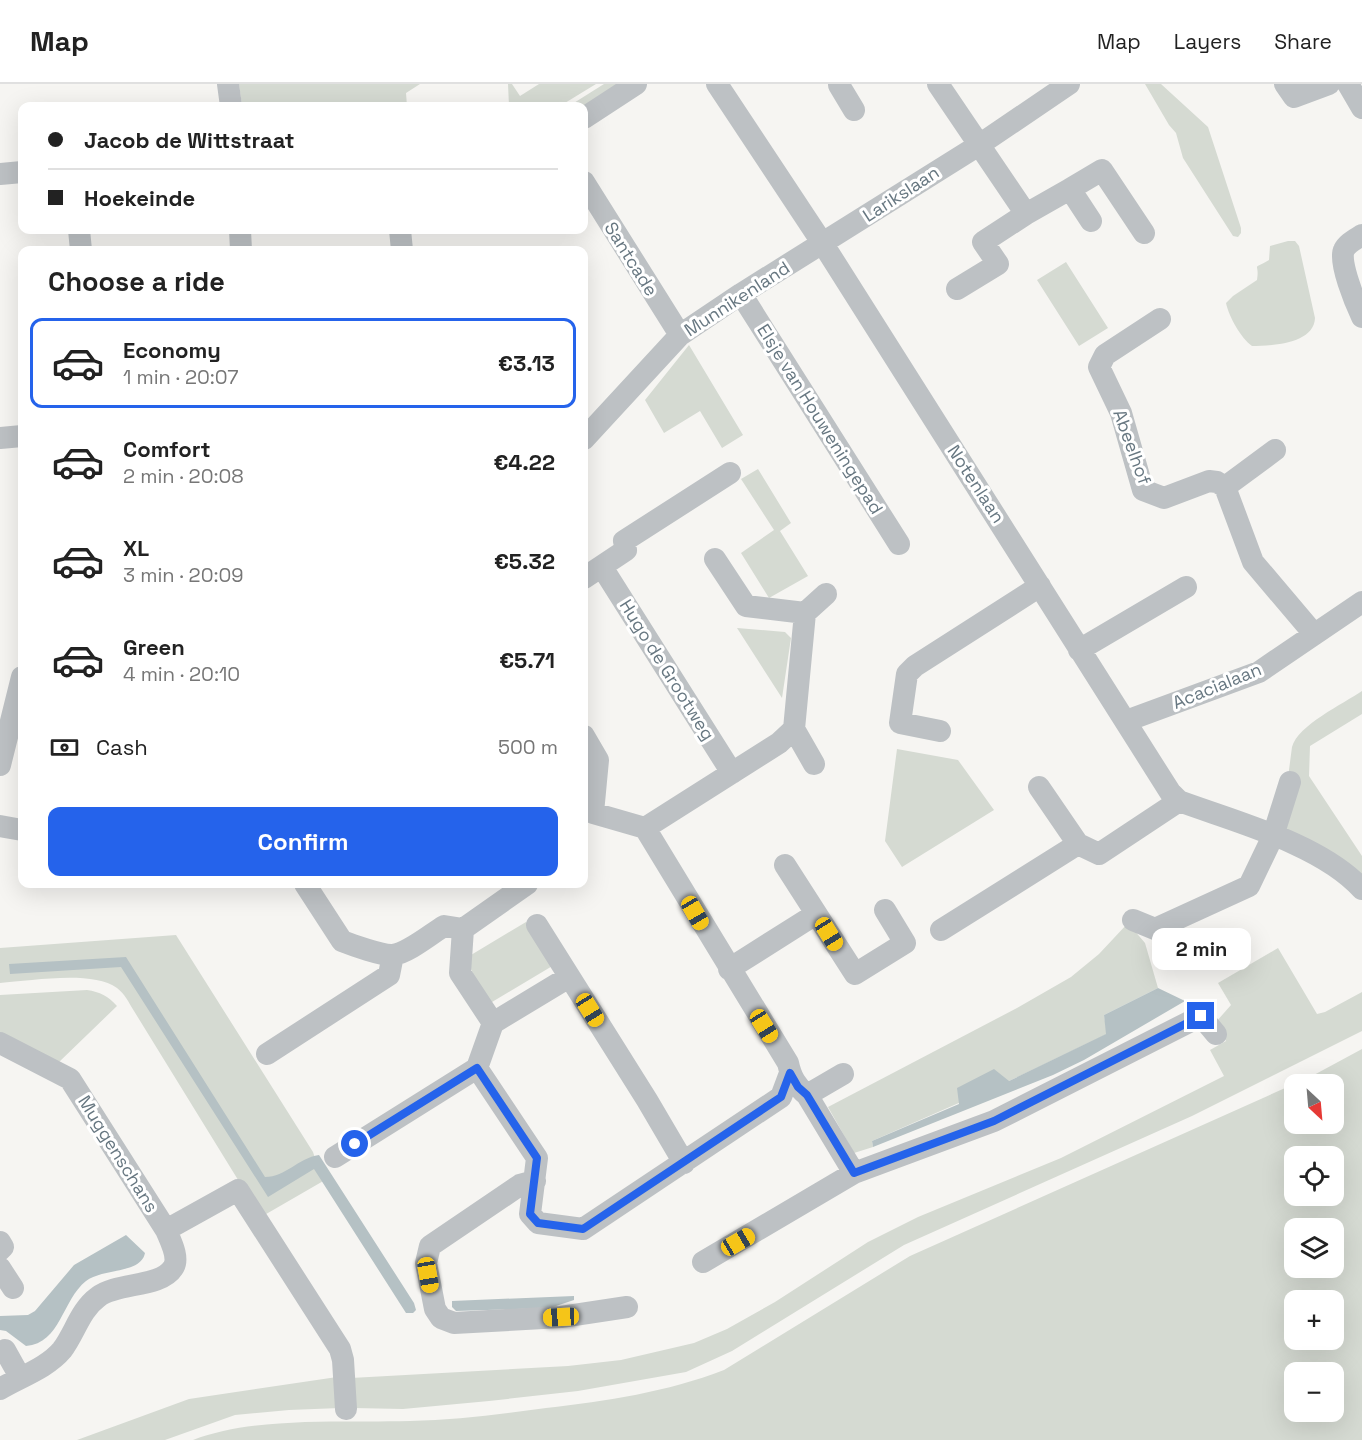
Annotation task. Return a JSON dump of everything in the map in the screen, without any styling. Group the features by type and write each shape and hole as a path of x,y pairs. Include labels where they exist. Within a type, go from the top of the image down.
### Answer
{"street":[{"path":"228,84 230,102"},
{"path":"588,115 636,84"},
{"name":"Notenlaan","path":"717,84 823,244 1170,792 1179,801"},
{"path":"840,84 838,85 854,110"},
{"path":"938,84 1026,214"},
{"name":"Larikslaan","path":"823,244 979,145 1069,84"},
{"path":"1285,84 1294,97 1329,84"},
{"path":"1348,84 1362,108"},
{"path":"957,289 998,264 983,242 1102,170 1144,233"},
{"path":"0,174 18,172"},
{"name":"Santcade","path":"588,188 680,335"},
{"path":"1070,189 1091,221"},
{"path":"1362,235 1342,251 1343,262 1362,317"},
{"name":"Munnikenland","path":"592,414 680,335 741,294 823,244"},
{"name":"Elsje van Houweningepad","path":"741,294 899,544"},
{"name":"Abeelhof","path":"1160,319 1105,354 1099,367 1121,414 1143,490 1164,498 1209,481 1217,482 1225,487"},
{"path":"0,438 18,436"},
{"path":"1275,450 1225,487 1253,562 1314,634"},
{"name":"Hugo de Grootweg","path":"730,473 624,541 626,550 593,573 732,773"},
{"path":"715,559 746,606 805,613"},
{"path":"940,731 900,723 907,674 915,666 1040,586"},
{"path":"1079,650 1186,587"},
{"path":"814,764 794,729 805,613 826,594"},
{"name":"Acacialaan","path":"1126,721 1259,672 1362,602"},
{"path":"0,765 18,693"},
{"path":"588,743 598,760 588,823 645,828 779,743 794,729"},
{"path":"1133,920 1155,929 1249,886 1273,836 1290,782"},
{"path":"1039,787 1078,844 1099,854 1179,801 1302,847 1332,864 1362,889"},
{"path":"0,826 18,829"},
{"path":"645,828 788,1063 790,1073 798,1087 807,1095 854,1173"},
{"path":"941,930 1078,844"},
{"path":"785,865 855,974 905,943 885,910"},
{"path":"308,888 342,941 393,955 405,951 444,926 463,929 521,888"},
{"path":"729,969 816,914"},
{"path":"537,925 684,1163"},
{"path":"463,929 460,973 493,1023"},
{"path":"267,1054 389,975 393,955"},
{"path":"335,1157 477,1068 493,1023 569,977"},
{"path":"703,1262 854,1173 994,1121 1201,1016 1216,1034"},
{"name":"Muggenschans","path":"0,1043 70,1078 166,1230 238,1190 340,1349 343,1360 346,1409"},
{"path":"477,1068 537,1158 536,1181 530,1214 538,1223 583,1229 781,1097 790,1073"},
{"path":"807,1095 843,1074"},
{"path":"536,1181 520,1185 430,1246 426,1263 435,1309 441,1318 454,1323 549,1318 627,1307"},
{"path":"0,1389 48,1362 62,1350 85,1310 96,1298 107,1291 169,1275 176,1265 166,1230"},
{"path":"0,1242 3,1247 0,1250"},
{"path":"0,1268 13,1288"},
{"path":"5,1350 20,1377"}],"shaded area":[{"path":"239,84 420,84 406,93 407,102 241,102"},
{"path":"508,84 512,84 520,96 539,84 596,84 567,102 509,102"},
{"path":"604,84 625,84 588,104 588,102 575,102"},
{"path":"1145,84 1161,84 1208,127 1241,228 1238,237 1233,236 1183,158 1176,133"},
{"path":"1295,241 1299,246 1315,318 1313,327 1300,338 1290,342 1252,346 1236,327 1226,303 1257,280 1257,267 1269,260 1270,246"},
{"path":"1066,262 1108,328 1079,346 1037,280"},
{"path":"689,345 743,435 722,448 700,411 664,433 645,400"},
{"path":"758,469 791,523 780,531 808,576 769,598 741,553 774,530 741,479"},
{"path":"737,628 785,632 791,638 782,698"},
{"path":"1362,691 1362,714 1310,746 1309,776 1362,856 1362,881 1281,831 1292,747 1296,739 1312,723"},
{"path":"897,749 958,760 994,810 902,867 885,841"},
{"path":"526,922 554,965 487,1005 466,958"},
{"path":"1128,923 1145,943 1158,988 1104,1015 1107,1034 1009,1081 872,1141 873,1147 854,1153 828,1107 1017,1008 1071,977 1099,954"},
{"path":"176,935 313,1152 325,1180 261,1217 120,990 93,979 77,978 0,983 0,948"},
{"path":"1278,948 1317,1014 1362,992 1362,1031 1192,1116 904,1245 732,1351 686,1372 578,1391 489,1401 403,1409 353,1408 351,1378 568,1366 621,1360 694,1343 727,1329 775,1302 868,1242 918,1217 1061,1158 1224,1076 1210,1050 1226,1041 1216,1022 1231,1005 1218,983"},
{"path":"126,957 265,1177 279,1174 319,1155 414,1303 416,1310 413,1313 406,1313 314,1169 268,1197 121,967 10,974 9,964"},
{"path":"1158,988 1185,1001 1084,1060 1053,1075 873,1147 872,1141 959,1104 957,1088 994,1069 1009,1081 1106,1034 1104,1015"},
{"path":"87,990 104,995 117,1006 58,1063 0,1037 0,995"},
{"path":"1362,1049 1362,1440 193,1440 217,1432 271,1424 461,1418 592,1402 636,1395 681,1384 724,1370 910,1256 1284,1088 1284,1134 1344,1134 1344,1074 1316,1074"},
{"path":"126,1235 145,1253 142,1260 129,1268 102,1274 86,1281 71,1299 60,1320 47,1337 38,1343 26,1346 6,1331 0,1330 0,1316 28,1315 35,1311 74,1265"},
{"path":"574,1296 574,1300 550,1308 456,1311 452,1307 452,1301"},
{"path":"337,1377 340,1408 235,1415 165,1440 77,1440 189,1399"}],"route":[{"path":"355,1144 477,1068 537,1158 536,1181 530,1214 538,1223 583,1229 781,1097 790,1073 798,1087 807,1095 854,1173 994,1121 1201,1016"}]}
